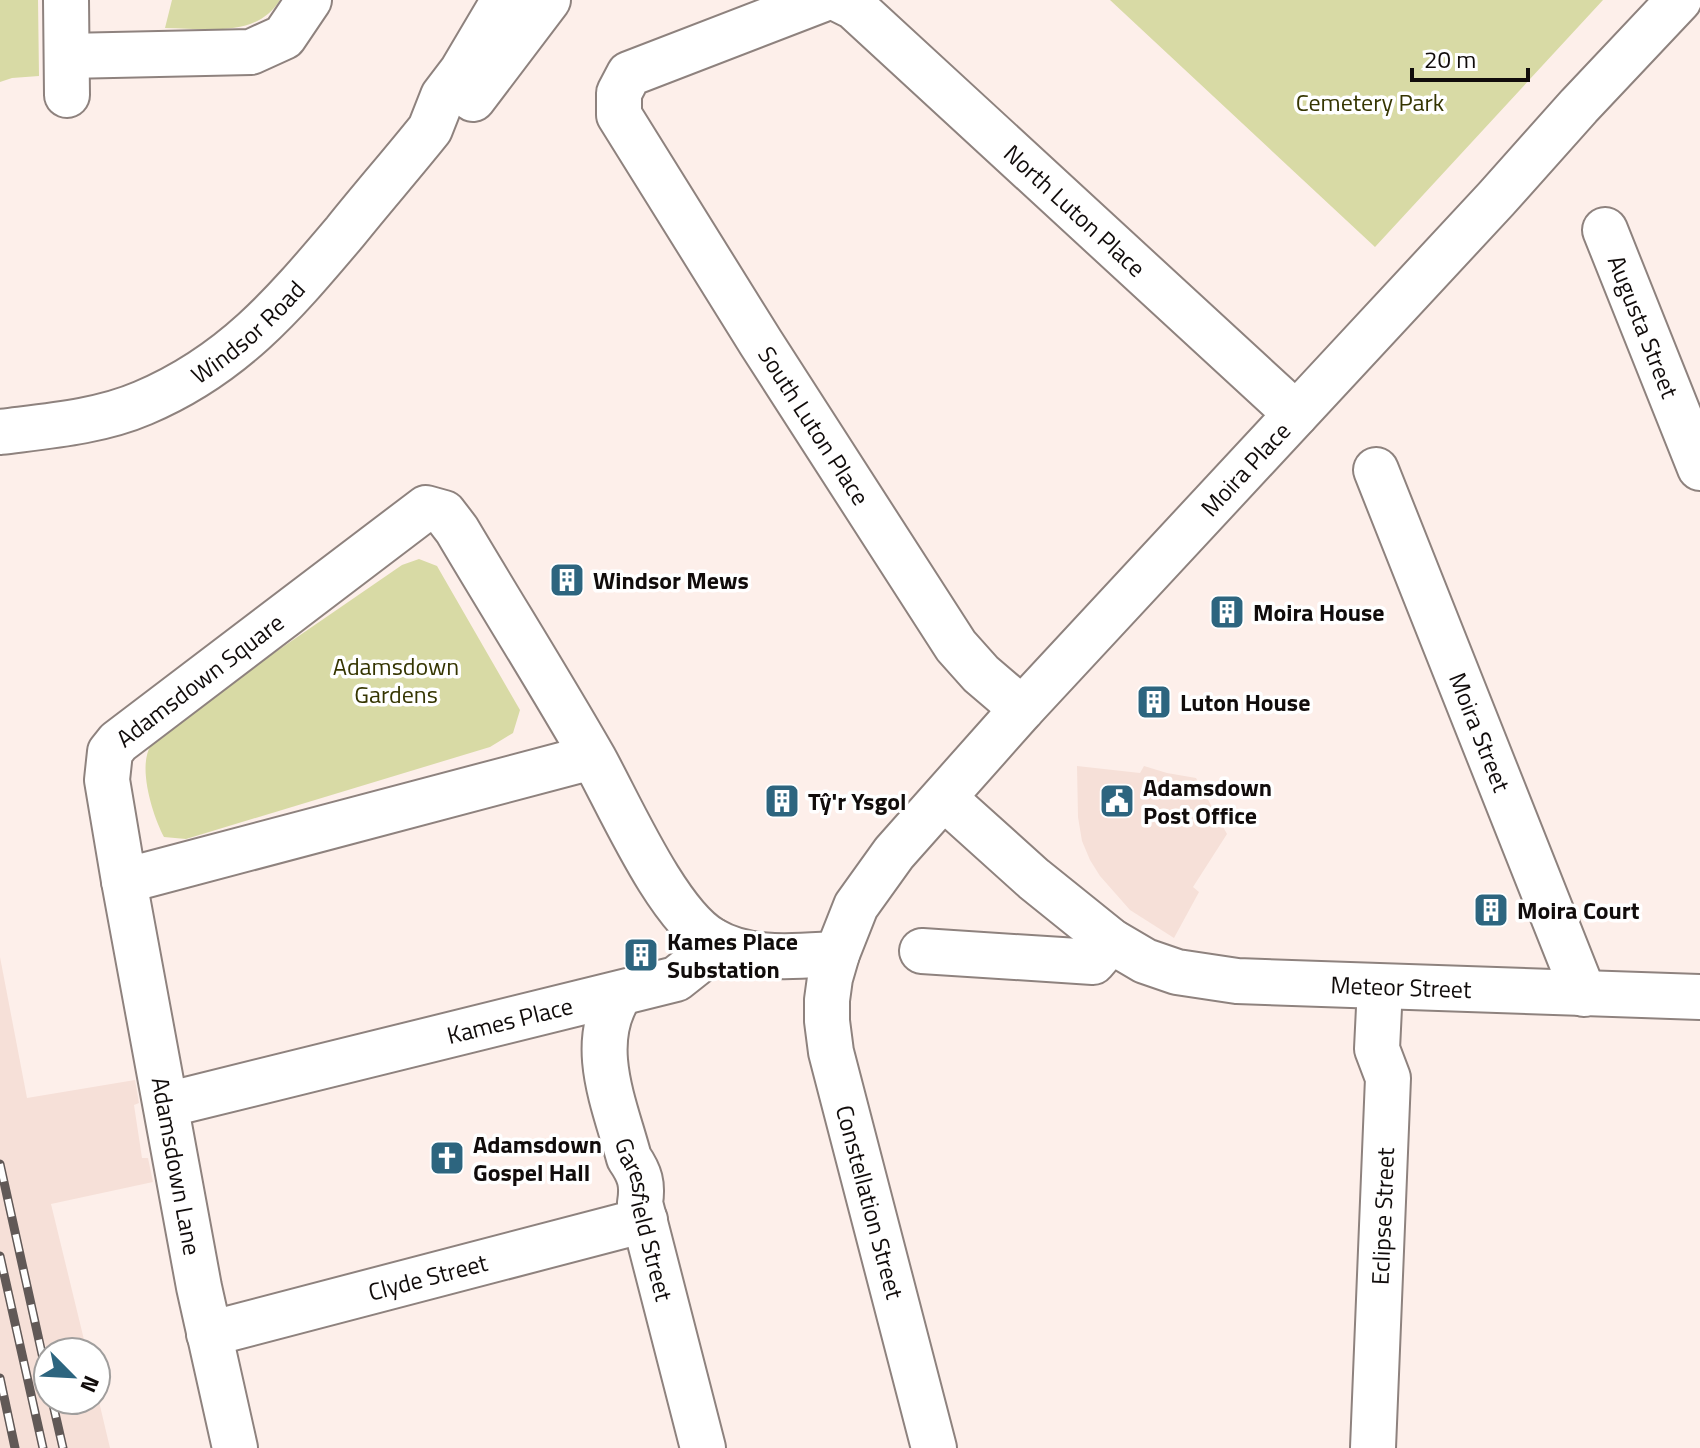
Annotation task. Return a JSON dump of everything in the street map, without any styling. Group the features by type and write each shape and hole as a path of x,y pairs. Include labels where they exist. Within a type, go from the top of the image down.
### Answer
{"street":[{"path":"66,0 67,75 251,52 284,37 309,0"},
{"name":"Windsor Road","path":"0,432 56,425 142,404 189,380 246,340 289,297 430,129 443,96 462,71 504,0"},
{"name":"Windsor Road","path":"430,129 461,115 548,0"},
{"name":"Moira Place","path":"837,954 856,906 894,853 1022,709 1679,0"},
{"name":"North Luton Place","path":"839,2 1296,414"},
{"name":"South Luton Place","path":"839,2 629,74 623,82 617,106 624,126 956,646 981,674 1022,709"},
{"name":"Augusta Street","path":"1605,230 1700,468"},
{"name":"Moira Street","path":"1376,470 1584,994"},
{"name":"Adamsdown Square","path":"124,881 107,780 110,752 118,742 426,508 444,513 457,530 592,757 669,895 697,929 712,940"},
{"path":"124,881 592,757"},
{"name":"Meteor Street","path":"944,798 1075,915 1145,961 1177,972 1205,978 1380,987 1700,997"},
{"name":"Adamsdown Lane","path":"124,881 209,1334 235,1448"},
{"path":"712,940 749,953 778,956 837,954"},
{"name":"Kames Place","path":"166,1105 676,979 700,960 712,940"},
{"path":"922,951 1093,962 1111,941"},
{"name":"Constellation Street","path":"837,954 827,1000 831,1052 934,1448"},
{"name":"Eclipse Street","path":"1373,1448 1388,1078 1377,1049 1380,987"},
{"name":"Garesfield Street","path":"620,994 608,1014 603,1061 629,1158 639,1172 642,1187 640,1203 703,1448"},
{"name":"Clyde Street","path":"209,1334 645,1220"}],"shaded area":[{"path":"1077,766 1140,773 1144,766 1196,778 1227,834 1193,887 1199,892 1174,938 1130,910 1090,860 1082,841 1078,817"},
{"path":"0,957 27,1098 135,1080 139,1103 134,1105 142,1158 148,1158 153,1182 51,1204 83,1336 32,1336 32,1416 102,1416 110,1448 0,1448"}],"green space":[{"path":"0,0 38,0 39,76 0,82"},
{"path":"172,0 280,0 258,21 228,29 213,29 165,28"},
{"name":"Cemetery Park","path":"1110,0 1603,0 1375,247"},
{"name":"Adamsdown Gardens","path":"419,559 437,566 520,710 513,733 490,747 186,839 164,837 151,804 146,778 147,754 157,737 168,726 402,565"}],"railway":[{"path":"0,1164 38,1336"},
{"path":"0,1256 43,1448"},
{"path":"0,1378 15,1448"},
{"path":"56,1416 63,1448"}],"place":[{"name":"Windsor Mews","path":"567,580"},
{"name":"Moira House","path":"1227,612"},
{"name":"Luton House","path":"1154,702"},
{"name":"Tŷ'r Ysgol","path":"782,801"},
{"name":"Adamsdown Post Office","path":"1117,801"},
{"name":"Moira Court","path":"1491,910"},
{"name":"Kames Place Substation","path":"641,955"},
{"name":"Adamsdown Gospel Hall","path":"447,1158"}]}
